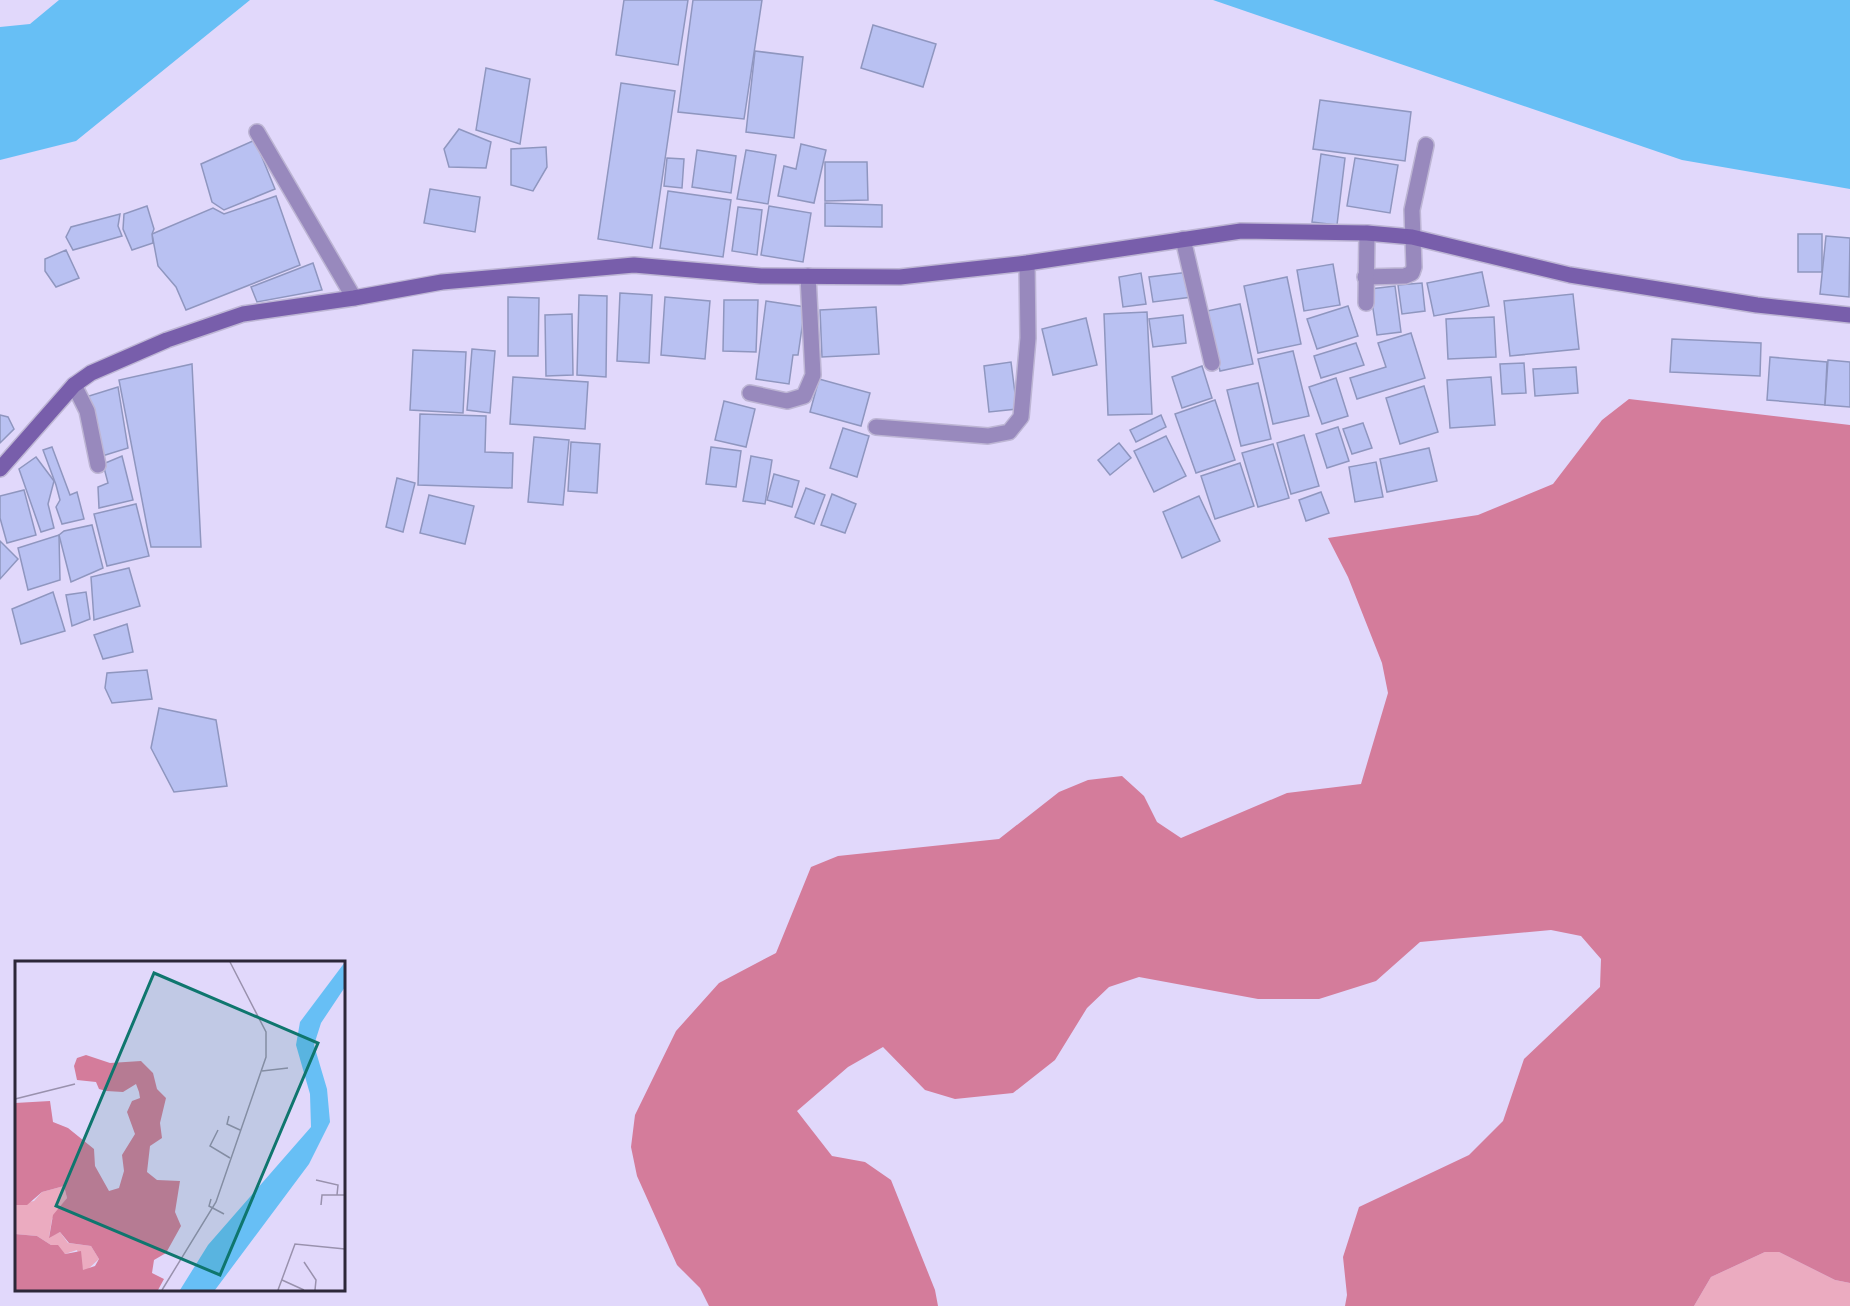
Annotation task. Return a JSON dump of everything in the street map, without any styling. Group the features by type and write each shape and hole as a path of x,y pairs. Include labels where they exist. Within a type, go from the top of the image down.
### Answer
{"street":[{"path":"257,132 354,298"},
{"path":"1365,277 1405,276 1412,273 1414,267 1412,210 1425,145"},
{"path":"0,469 74,385 91,373 167,340 243,314 354,298 442,282 634,265 761,276 900,277 1027,263 1241,231 1367,232 1412,237 1570,275 1757,305 1850,315"},
{"path":"1366,303 1367,232"},
{"path":"1184,239 1212,363"},
{"path":"876,427 988,436 1009,432 1021,417 1028,338 1027,263"},
{"path":"750,393 787,401 804,396 810,386 813,375 808,276"},
{"path":"74,385 87,411 98,465"}],"shaded area":[{"path":"1629,399 1850,425 1850,1283 1835,1280 1779,1252 1765,1252 1711,1277 1694,1306 1345,1306 1347,1295 1343,1257 1359,1207 1469,1155 1503,1121 1524,1059 1600,987 1601,959 1581,936 1551,930 1420,942 1376,981 1319,999 1258,999 1139,977 1109,987 1087,1008 1055,1060 1013,1093 955,1099 925,1090 883,1047 848,1067 797,1111 832,1156 865,1162 891,1180 935,1290 938,1306 709,1306 700,1288 677,1265 637,1176 631,1147 635,1115 676,1031 719,983 776,953 811,867 838,856 999,839 1059,792 1088,780 1122,776 1144,796 1157,822 1181,838 1287,793 1361,784 1388,693 1382,663 1348,577 1328,538 1478,515 1553,484 1602,420"},
{"path":"1765,1252 1779,1252 1835,1280 1850,1283 1850,1306 1694,1306 1711,1277"}],"water":[{"path":"59,0 250,0 76,141 0,160 0,27 30,24"},
{"path":"1213,0 1850,0 1850,189 1682,160"}],"building":[{"path":"624,0 688,0 678,65 616,55"},
{"path":"693,0 762,0 744,119 678,112"},
{"path":"873,25 936,44 923,87 861,68"},
{"path":"755,51 803,57 794,138 746,132"},
{"path":"486,68 530,79 520,144 476,130"},
{"path":"621,83 675,91 652,248 598,239"},
{"path":"1320,100 1411,112 1405,161 1313,149"},
{"path":"459,129 491,142 486,168 449,167 444,149"},
{"path":"255,140 275,189 224,210 212,202 201,164"},
{"path":"801,144 826,150 814,203 778,196 784,166 796,169"},
{"path":"546,147 547,167 533,191 511,185 511,149"},
{"path":"697,150 736,156 731,193 692,187"},
{"path":"746,150 776,155 768,204 737,199"},
{"path":"1321,154 1345,158 1337,225 1312,222"},
{"path":"667,158 684,159 682,188 664,186"},
{"path":"1355,158 1398,165 1390,213 1347,206"},
{"path":"825,162 867,162 868,200 825,201"},
{"path":"430,189 480,197 475,232 424,223"},
{"path":"668,191 731,200 723,257 660,248"},
{"path":"276,196 300,265 186,310 176,287 158,266 152,234 213,208 224,214"},
{"path":"825,203 882,205 882,227 825,226"},
{"path":"147,206 154,229 153,243 132,250 123,229 124,214"},
{"path":"769,206 811,213 803,262 761,255"},
{"path":"738,207 762,210 757,255 732,251"},
{"path":"120,214 118,226 122,236 73,250 66,237 71,227"},
{"path":"1798,234 1822,234 1822,272 1798,272"},
{"path":"1826,236 1850,238 1849,297 1820,294"},
{"path":"66,250 79,278 56,287 45,271 45,259"},
{"path":"313,263 322,290 257,302 251,287"},
{"path":"1333,264 1340,305 1304,311 1297,270"},
{"path":"1189,272 1192,297 1153,302 1149,277"},
{"path":"1482,272 1489,306 1434,316 1427,283"},
{"path":"1141,273 1146,304 1123,307 1119,277"},
{"path":"1287,277 1301,344 1258,353 1244,286"},
{"path":"1422,283 1425,311 1402,314 1398,285"},
{"path":"1395,286 1401,332 1377,335 1370,289"},
{"path":"620,293 652,295 649,363 617,361"},
{"path":"1573,294 1579,349 1510,356 1504,301"},
{"path":"579,295 607,296 606,377 577,375"},
{"path":"508,297 539,298 538,356 508,356"},
{"path":"665,297 710,301 705,359 661,355"},
{"path":"724,300 758,300 756,352 723,351"},
{"path":"766,301 805,307 798,355 793,355 789,384 756,379"},
{"path":"1240,304 1253,364 1220,371 1207,311"},
{"path":"1348,306 1358,336 1317,349 1307,319"},
{"path":"876,307 879,354 822,357 820,310"},
{"path":"1147,312 1152,414 1108,415 1104,314"},
{"path":"572,314 573,375 546,376 545,315"},
{"path":"1183,315 1186,343 1153,347 1149,319"},
{"path":"1494,317 1496,357 1448,359 1446,319"},
{"path":"1086,318 1097,365 1053,375 1042,329"},
{"path":"1411,333 1425,378 1357,399 1350,378 1386,367 1378,343"},
{"path":"1672,339 1761,343 1760,376 1670,372"},
{"path":"1356,343 1364,365 1321,378 1314,356"},
{"path":"472,349 495,351 490,413 467,410"},
{"path":"413,350 466,352 463,413 410,410"},
{"path":"1293,351 1309,416 1273,424 1258,359"},
{"path":"1770,357 1827,362 1825,405 1767,400"},
{"path":"1828,360 1850,362 1850,407 1825,405"},
{"path":"1011,362 1017,409 989,412 984,366"},
{"path":"1524,363 1526,393 1502,394 1500,364"},
{"path":"192,364 201,547 151,547 119,380"},
{"path":"1202,366 1212,398 1182,408 1172,377"},
{"path":"1576,367 1578,393 1535,396 1533,369"},
{"path":"513,377 588,382 585,429 510,424"},
{"path":"1491,377 1495,425 1450,428 1447,380"},
{"path":"1336,378 1348,416 1322,424 1309,387"},
{"path":"819,379 870,393 861,426 810,412"},
{"path":"1258,383 1271,439 1241,446 1227,390"},
{"path":"1424,386 1438,432 1400,444 1386,398"},
{"path":"118,387 128,448 99,457 89,396"},
{"path":"1215,400 1235,460 1196,473 1175,414"},
{"path":"724,401 755,409 746,447 715,440"},
{"path":"420,414 486,416 485,452 513,453 512,488 418,485"},
{"path":"0,415 8,417 14,429 0,443"},
{"path":"1161,415 1166,427 1136,442 1130,430"},
{"path":"1363,423 1372,448 1352,454 1343,429"},
{"path":"1338,427 1349,461 1327,468 1316,434"},
{"path":"843,428 869,436 857,477 830,468"},
{"path":"1304,435 1319,486 1291,494 1277,443"},
{"path":"1166,436 1186,476 1154,492 1134,451"},
{"path":"534,437 569,440 563,505 528,502"},
{"path":"571,442 600,444 597,493 568,491"},
{"path":"1119,443 1131,458 1110,475 1098,460"},
{"path":"1273,444 1289,498 1258,507 1242,453"},
{"path":"52,447 70,495 77,492 84,519 62,524 56,507 60,500 43,450"},
{"path":"711,447 741,451 736,487 706,484"},
{"path":"1429,448 1437,481 1387,492 1380,459"},
{"path":"122,456 133,500 99,508 98,487 108,483 103,464"},
{"path":"751,456 772,460 765,504 743,501"},
{"path":"36,457 54,481 48,504 54,528 41,532 19,469"},
{"path":"1376,462 1383,497 1355,502 1349,467"},
{"path":"1240,463 1254,506 1215,519 1201,476"},
{"path":"774,474 799,481 792,507 767,500"},
{"path":"397,478 415,483 403,532 386,527"},
{"path":"806,488 825,495 814,524 795,517"},
{"path":"24,490 36,535 7,543 0,518 0,496"},
{"path":"1321,492 1329,513 1306,521 1299,500"},
{"path":"832,494 856,504 845,533 821,525"},
{"path":"429,495 474,506 465,544 420,533"},
{"path":"1199,496 1220,541 1182,558 1163,512"},
{"path":"136,504 149,556 107,566 94,514"},
{"path":"92,525 103,568 71,582 59,535 64,531"},
{"path":"59,535 60,580 28,590 18,548"},
{"path":"0,541 18,559 0,579"},
{"path":"129,568 140,606 94,620 91,577"},
{"path":"53,592 65,631 21,644 12,609"},
{"path":"86,592 90,619 72,626 66,595"},
{"path":"127,624 133,652 103,659 94,635"},
{"path":"147,670 152,699 112,703 105,688 107,673"},
{"path":"159,708 216,720 227,786 174,792 151,748"}]}
